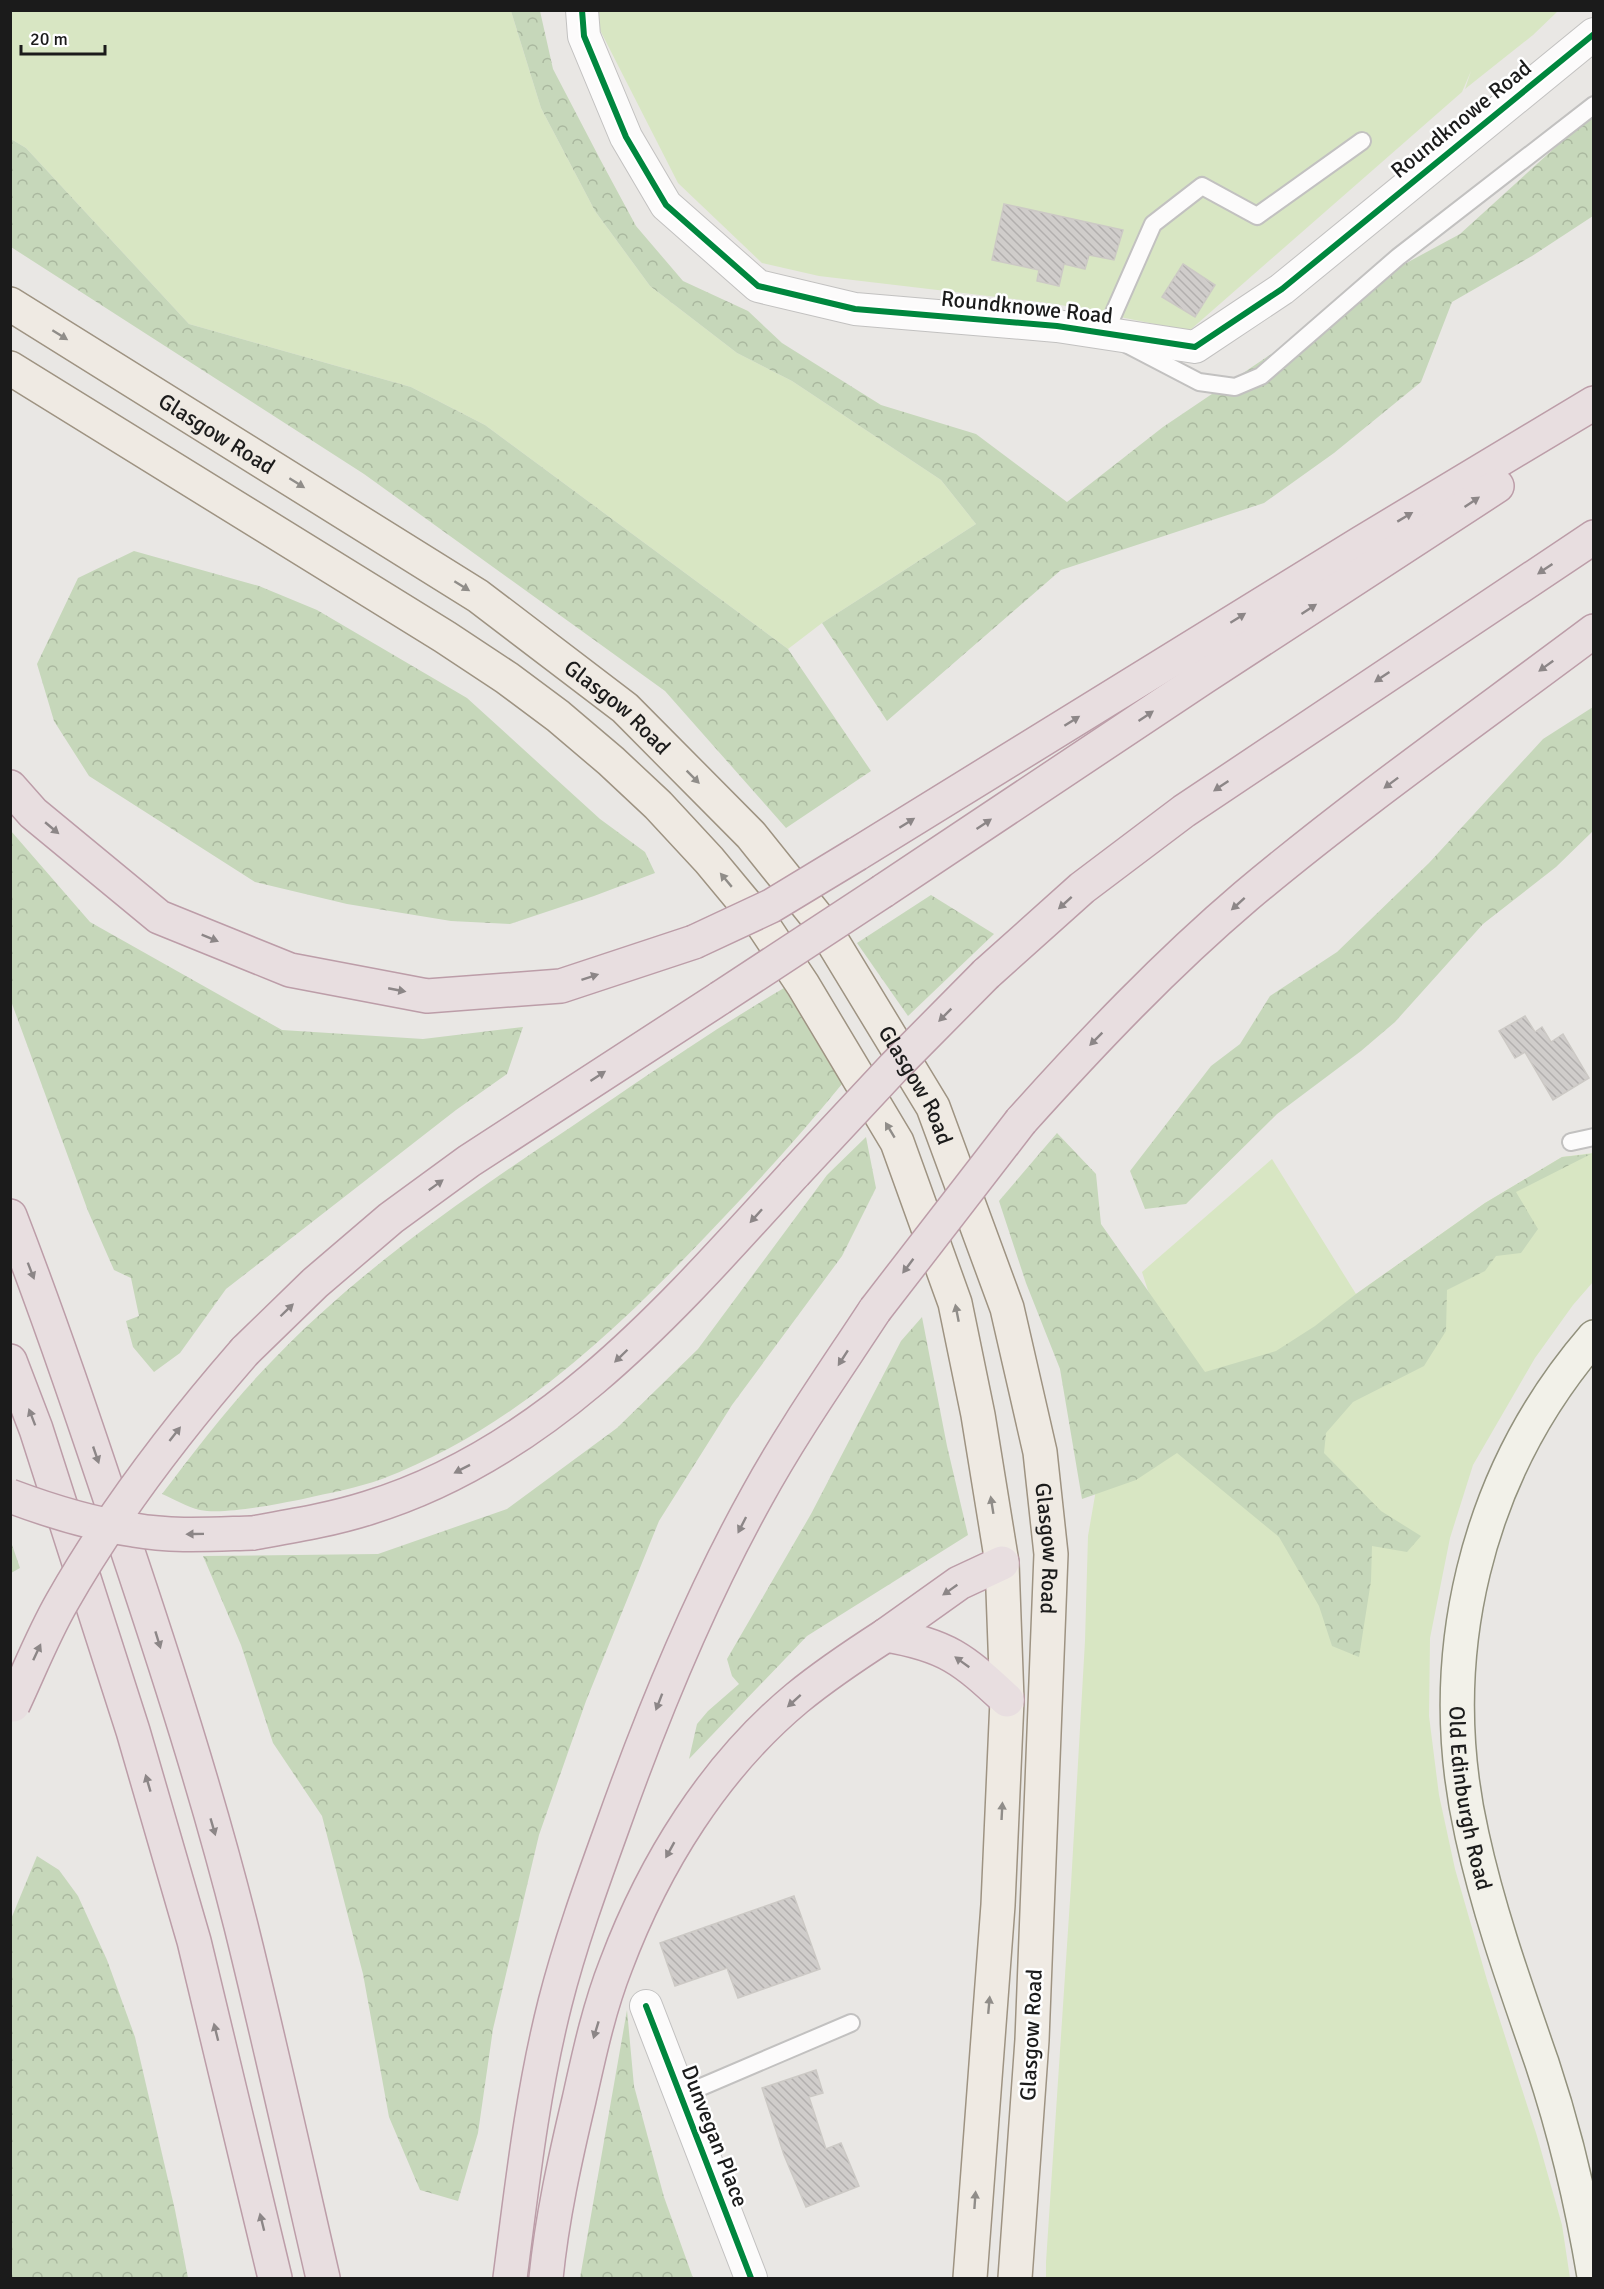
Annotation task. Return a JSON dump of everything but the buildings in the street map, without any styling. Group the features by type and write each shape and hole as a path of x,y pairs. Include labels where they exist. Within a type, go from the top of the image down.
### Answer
{"highway":[{"path":"10,786 33,813 159,917 290,970 427,996 561,986 694,942 771,906 1593,403"},
{"path":"12,1708 60,1604 160,1453 245,1351 315,1283 391,1218 470,1161 1593,421"},
{"path":"10,1496 71,1517 135,1531 183,1534 253,1533 319,1522 370,1508 455,1473 510,1441 559,1408 608,1368 706,1271 894,1067 986,974 1082,888 1184,811 1593,537"},
{"path":"510,2278 531,2118 554,2006 570,1945 626,1788 668,1678 756,1496 875,1310 1021,1121 1086,1048 1153,981 1246,896 1464,727 1593,632"},
{"path":"10,1216 50,1321 101,1469 196,1766 241,1924 323,2278"},
{"path":"10,1361 36,1429 140,1753 194,1941 275,2278"},
{"path":"546,2278 562,2174 590,2050 615,1966 654,1880 675,1841 728,1769 796,1699 843,1663 959,1583 1002,1563"},
{"path":"886,1635 915,1640 950,1653 978,1673 1007,1700"},
{"path":"526,2278 540,2149 552,2086 567,2018 626,1788"}],"main road":[{"name":"Glasgow Road","path":"10,304 478,596 625,708 751,835 820,921 933,1107 1006,1308 1040,1452 1050,1554 1032,2040 1015,2278"},
{"name":"Glasgow Road","path":"10,369 377,595 507,678 567,724 658,805 735,890 763,925 803,985 897,1143 955,1303 978,1415 1002,1563 1007,1700 998,1905 970,2278"},
{"path":"1002,1563 1028,1551 1033,1538 1006,1308"},
{"name":"Old Edinburgh Road","path":"1593,1337 1559,1381 1535,1418 1501,1486 1485,1526 1470,1579 1463,1623 1457,1671 1457,1707 1460,1763 1471,1833 1487,1897 1542,2065 1571,2165 1587,2234 1593,2276"}],"street":[{"name":"Roundknowe Road","path":"582,10 584,36 626,137 666,205 758,286 855,309 1057,326 1195,347 1282,289 1593,34"},
{"name":"Dunvegan Place","path":"646,2006 751,2278"}],"lane":[{"path":"1362,141 1257,216 1202,186 1153,224 1106,333 1199,382 1235,387 1261,376 1398,257 1593,105"},
{"path":"1571,1142 1593,1137"},
{"path":"680,2096 850,2023"}],"green space":[{"path":"10,11 511,11 541,108 595,211 650,286 737,353 792,381 941,480 976,524 822,623 788,649 485,425 411,387 189,324 26,148 11,139"},
{"path":"511,11 540,11 553,69 601,161 636,226 683,281 748,311 782,343 881,405 976,434 1067,502 1163,427 1316,324 1349,294 1460,234 1593,116 1593,216 1532,256 1452,302 1421,382 1334,453 1264,503 1061,570 887,721 822,623 976,524 941,480 792,381 737,353 650,286 595,211 541,108"},
{"path":"599,11 1558,11 1533,35 1465,89 1471,71 1462,92 1189,331 1056,304 819,276 762,263 678,183 600,30"},
{"path":"11,139 26,148 189,324 411,387 485,425 788,649 871,771 786,828 665,691 364,474 11,247"},
{"path":"134,551 259,586 317,610 467,698 600,819 645,852 655,873 510,924 451,921 347,904 255,882 89,776 54,721 37,664 78,578"},
{"path":"1593,707 1593,831 1556,867 1483,924 1395,1022 1361,1051 1277,1114 1186,1204 1145,1209 1130,1171 1211,1066 1240,1044 1270,996 1337,952 1429,863 1543,739"},
{"path":"11,831 90,922 282,1030 423,1039 523,1027 507,1074 456,1110 226,1289 180,1353 154,1372 133,1347 126,1321 139,1316 131,1278 114,1270 88,1211 11,1001"},
{"path":"931,895 994,934 908,1016 857,943"},
{"path":"784,988 842,1084 776,1162 671,1273 597,1343 558,1376 474,1434 429,1459 372,1482 292,1501 223,1511 195,1509 162,1494 257,1377 341,1295 415,1236 532,1153 703,1038"},
{"path":"1057,1133 1096,1174 1101,1224 1205,1372 1276,1351 1315,1326 1356,1294 1485,1203 1562,1157 1591,1154 1516,1192 1538,1229 1521,1253 1496,1256 1485,1271 1447,1290 1446,1331 1424,1366 1353,1402 1326,1433 1324,1453 1381,1511 1421,1536 1407,1552 1372,1546 1371,1581 1359,1657 1332,1646 1319,1606 1279,1537 1177,1453 1136,1480 1082,1499 1060,1369 1026,1283 999,1201"},
{"path":"866,1137 876,1188 842,1256 732,1405 659,1521 586,1701 539,1835 493,2029 478,2133 458,2201 420,2190 389,2117 363,1974 322,1816 273,1743 241,1645 203,1556 378,1554 507,1509 617,1428 698,1349 827,1175"},
{"path":"1593,1153 1593,1282 1573,1305 1535,1358 1473,1465 1450,1538 1430,1638 1429,1716 1439,1795 1455,1869 1487,1980 1537,2136 1562,2225 1570,2278 1046,2278 1085,1641 1088,1536 1101,1461 1174,1371 1142,1272 1272,1159 1356,1294 1485,1203 1562,1157"},
{"path":"922,1317 947,1446 968,1535 807,1636 689,1759 697,1724 708,1711 739,1684 732,1676 727,1659 811,1514 901,1341"},
{"path":"10,1539 20,1568 11,1573 10,1573"},
{"path":"37,1856 59,1870 78,1896 107,1960 135,2037 175,2210 188,2278 11,2278 11,1919"},
{"path":"627,2010 634,2086 664,2197 693,2278 580,2278"}],"cycle path":[{"path":"582,10 584,36 626,137 666,205 758,286 855,309 1057,326 1195,347 1282,289 1594,34"},
{"path":"646,2006 751,2278"}]}
